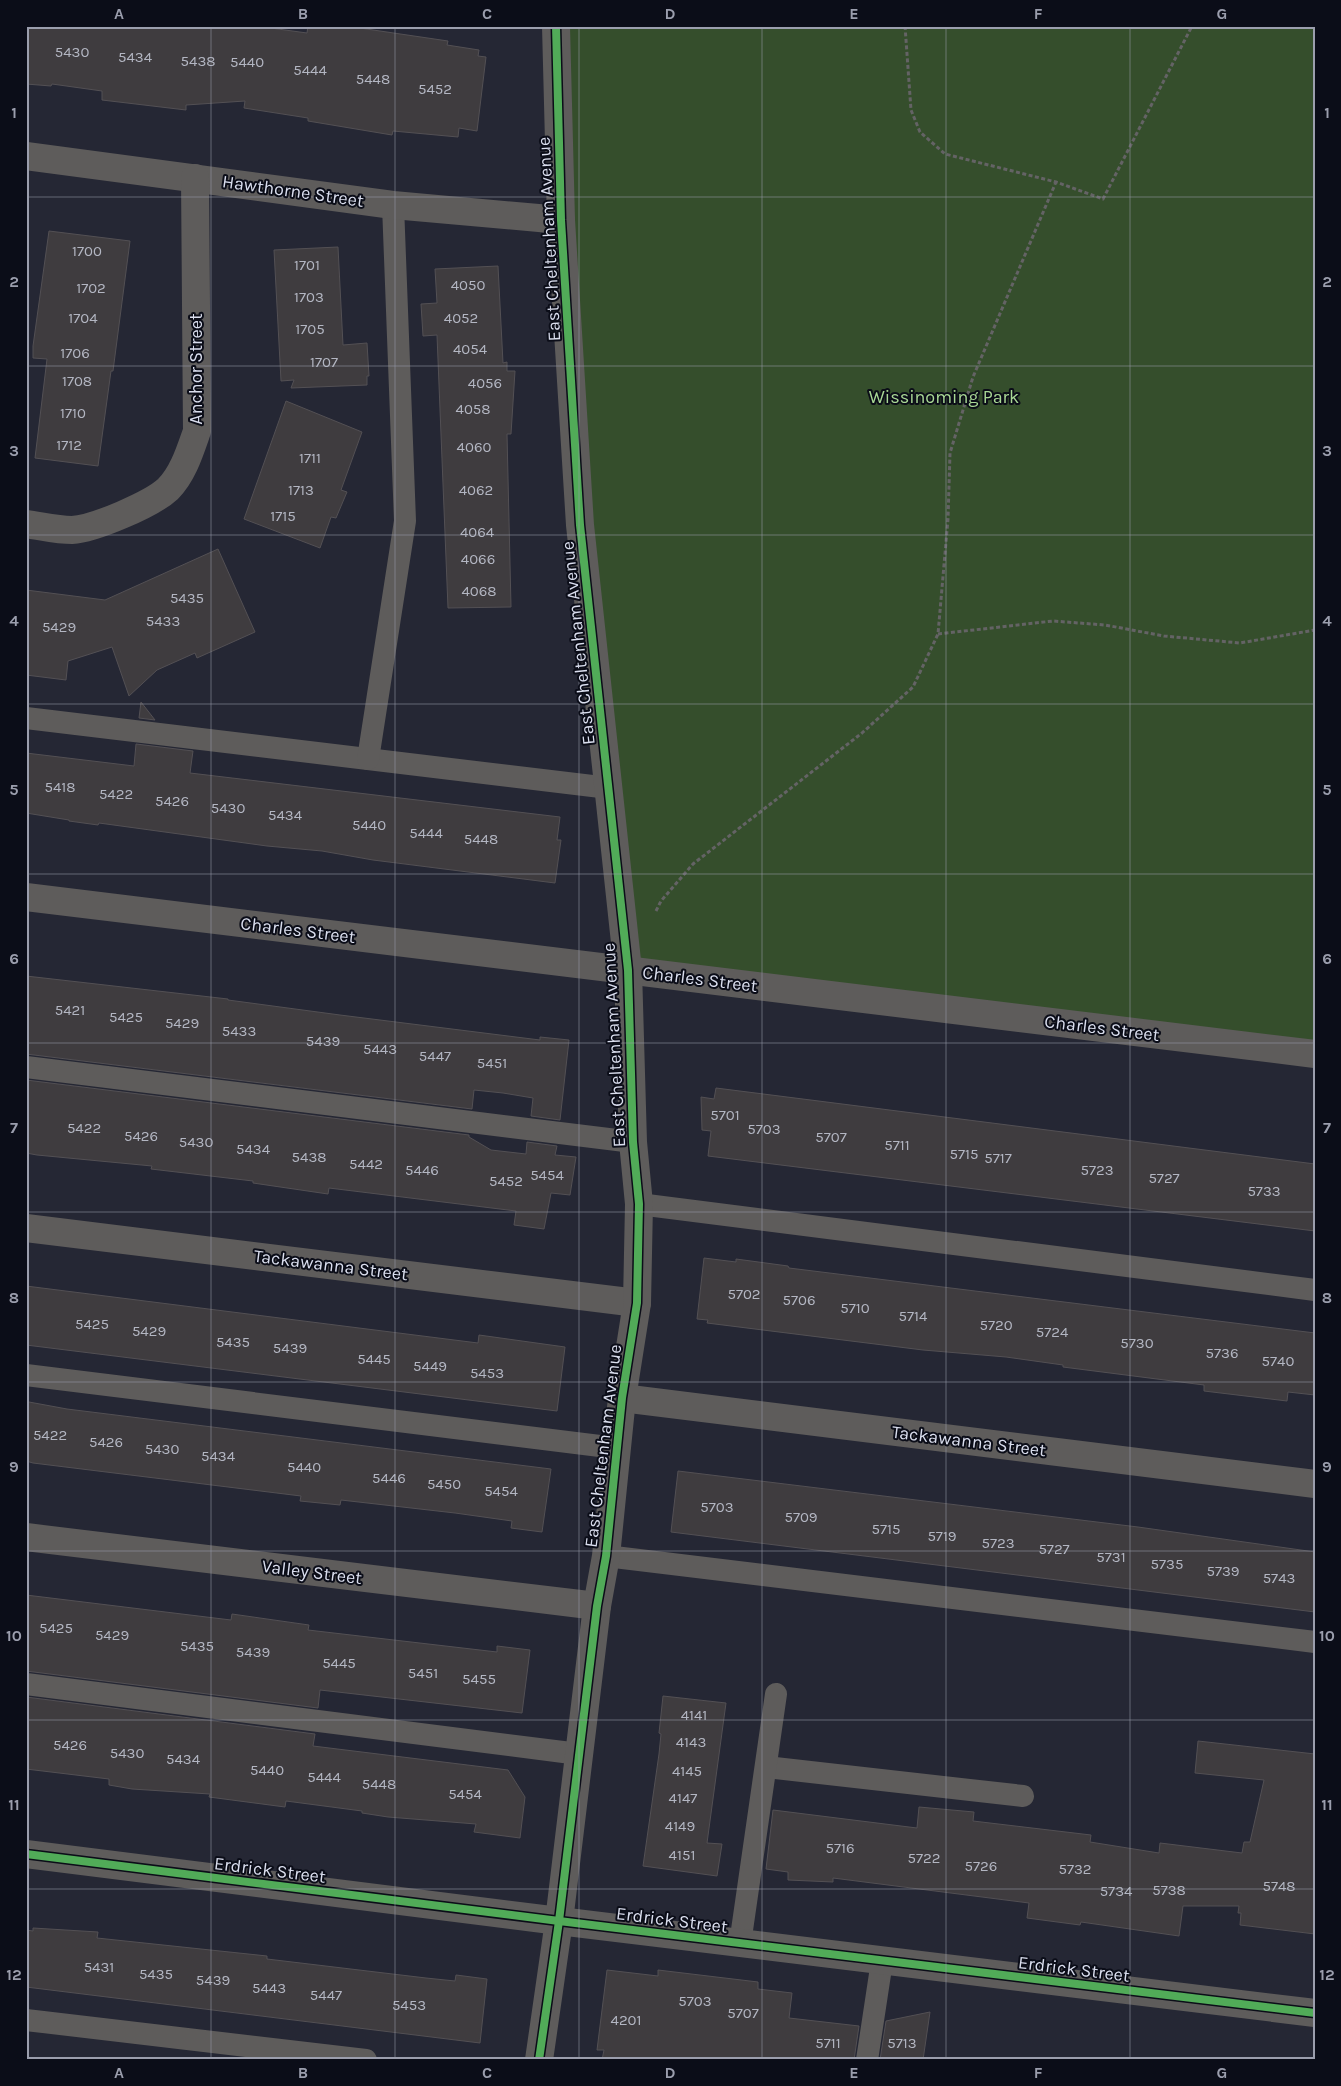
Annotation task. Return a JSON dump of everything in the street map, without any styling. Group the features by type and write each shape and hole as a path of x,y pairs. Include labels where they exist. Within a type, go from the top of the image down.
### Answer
{"street":[{"name":"East Cheltenham Avenue","path":"539,2060 559,1922 597,1606 606,1556 622,1398 637,1303 639,1204 633,1142 628,970 580,525 561,220 556,26"},
{"name":"Hawthorne Street","path":"26,156 393,205 561,220"},
{"name":"Anchor Street","path":"26,524 74,530 115,518 148,503 168,489 187,461 197,431 196,178"},
{"name":"Charles Street","path":"26,897 1315,1054"},
{"name":"Tackawanna Street","path":"26,1228 637,1303"},
{"name":"Tackawanna Street","path":"622,1398 1315,1484"},
{"name":"Valley Street","path":"26,1537 597,1606"},
{"name":"Erdrick Street","path":"26,1854 559,1922 1315,2013"}],"lane":[{"path":"368,759 405,520 393,205"},
{"path":"26,718 609,788"},
{"path":"26,1067 633,1142"},
{"path":"639,1204 1315,1290"},
{"path":"26,1374 616,1448"},
{"path":"606,1556 1315,1642"},
{"path":"26,1684 579,1754"},
{"path":"740,1944 776,1694"},
{"path":"766,1767 1023,1796"},
{"path":"868,2060 882,1961"},
{"path":"26,2020 366,2060"}],"path":[{"path":"905,26 912,110 920,132 945,154 1056,182 1103,199 1192,26"},
{"path":"653,918 661,901 693,864 862,733 912,687 938,634 948,520 950,453 973,377 1056,182"},
{"path":"938,634 1053,621 1105,625 1164,636 1240,643 1315,630"}],"green space":[{"name":"Wissinoming Park","path":"556,26 1315,26 1315,1054 628,970 580,525"}],"building":[{"path":"26,26 256,26 307,33 308,26 346,26 448,41 447,45 479,50 478,56 486,57 477,131 459,128 458,137 393,131 392,135 308,121 308,118 244,108 245,101 186,105 186,110 102,100 102,91 52,84 51,86 26,84"},
{"path":"49,231 130,241 98,466 35,458 47,359 33,358 33,346"},
{"path":"338,247 343,345 367,343 369,376 367,376 367,385 291,388 294,380 281,381 274,250"},
{"path":"498,266 503,363 507,362 507,371 515,371 511,434 507,434 511,607 448,608 437,335 423,336 421,304 437,303 435,269"},
{"path":"286,401 362,432 341,490 347,492 336,518 331,517 320,548 244,519"},
{"path":"218,549 255,632 197,658 195,653 157,670 129,696 112,647 68,661 66,680 26,675 26,590 105,600"},
{"path":"141,702 155,720 139,718"},
{"path":"136,744 193,751 190,773 560,817 557,840 561,840 555,883 373,860 322,851 267,846 99,823 98,825 26,813 26,753 134,766"},
{"path":"26,976 228,999 540,1040 540,1037 569,1040 560,1120 531,1116 533,1098 503,1093 474,1090 472,1109 26,1054"},
{"path":"26,1080 469,1135 469,1137 491,1150 526,1154 527,1142 557,1146 555,1155 576,1157 570,1195 551,1193 544,1229 514,1225 516,1211 329,1188 328,1194 253,1183 253,1181 151,1169 152,1166 26,1153"},
{"path":"716,1088 1315,1164 1315,1231 708,1156 711,1131 702,1130 701,1097 714,1099"},
{"path":"704,1258 736,1262 736,1259 788,1266 789,1268 1315,1333 1315,1395 1288,1392 1287,1401 1204,1391 1204,1385 1063,1367 1063,1365 1006,1357 923,1350 707,1323 708,1320 697,1319"},
{"path":"26,1286 478,1343 479,1335 565,1347 557,1411 26,1345"},
{"path":"26,1403 67,1409 551,1469 542,1532 511,1528 512,1521 455,1513 341,1500 340,1505 300,1501 301,1496 33,1463 26,1461"},
{"path":"678,1471 1138,1527 1315,1552 1315,1612 671,1532"},
{"path":"26,1595 231,1620 232,1614 309,1625 308,1630 497,1652 497,1646 530,1650 522,1713 320,1690 318,1708 26,1671"},
{"path":"663,1696 726,1703 707,1843 722,1844 717,1876 643,1866 659,1754"},
{"path":"26,1697 315,1734 313,1746 508,1770 525,1797 520,1838 474,1832 476,1824 388,1817 362,1813 362,1811 286,1801 285,1807 209,1797 210,1794 132,1789 109,1785 109,1779 26,1769"},
{"path":"1198,1741 1315,1754 1315,1934 1240,1925 1241,1913 1238,1913 1239,1906 1183,1906 1179,1936 1081,1922 1080,1925 1027,1918 1029,1903 833,1878 833,1882 788,1880 788,1872 766,1869 773,1810 917,1828 919,1807 974,1812 973,1821 1091,1835 1090,1842 1159,1853 1160,1843 1242,1853 1244,1842 1250,1842 1264,1780 1195,1773"},
{"path":"33,1928 98,1932 97,1938 267,1956 267,1959 426,1978 455,1981 456,1975 487,1979 480,2043 26,1987 26,1930 33,1931"},
{"path":"607,1970 658,1976 658,1970 758,1982 758,1989 792,1993 789,2018 859,2026 854,2060 602,2060 604,2050 597,2050"},
{"path":"930,2012 923,2060 880,2060 886,2021"}],"cycle path":[{"path":"539,2060 559,1921 597,1606 606,1556 622,1398 637,1303 639,1204 633,1142 628,970 580,525 561,220 556,26"},
{"path":"26,1854 1315,2013"}]}
